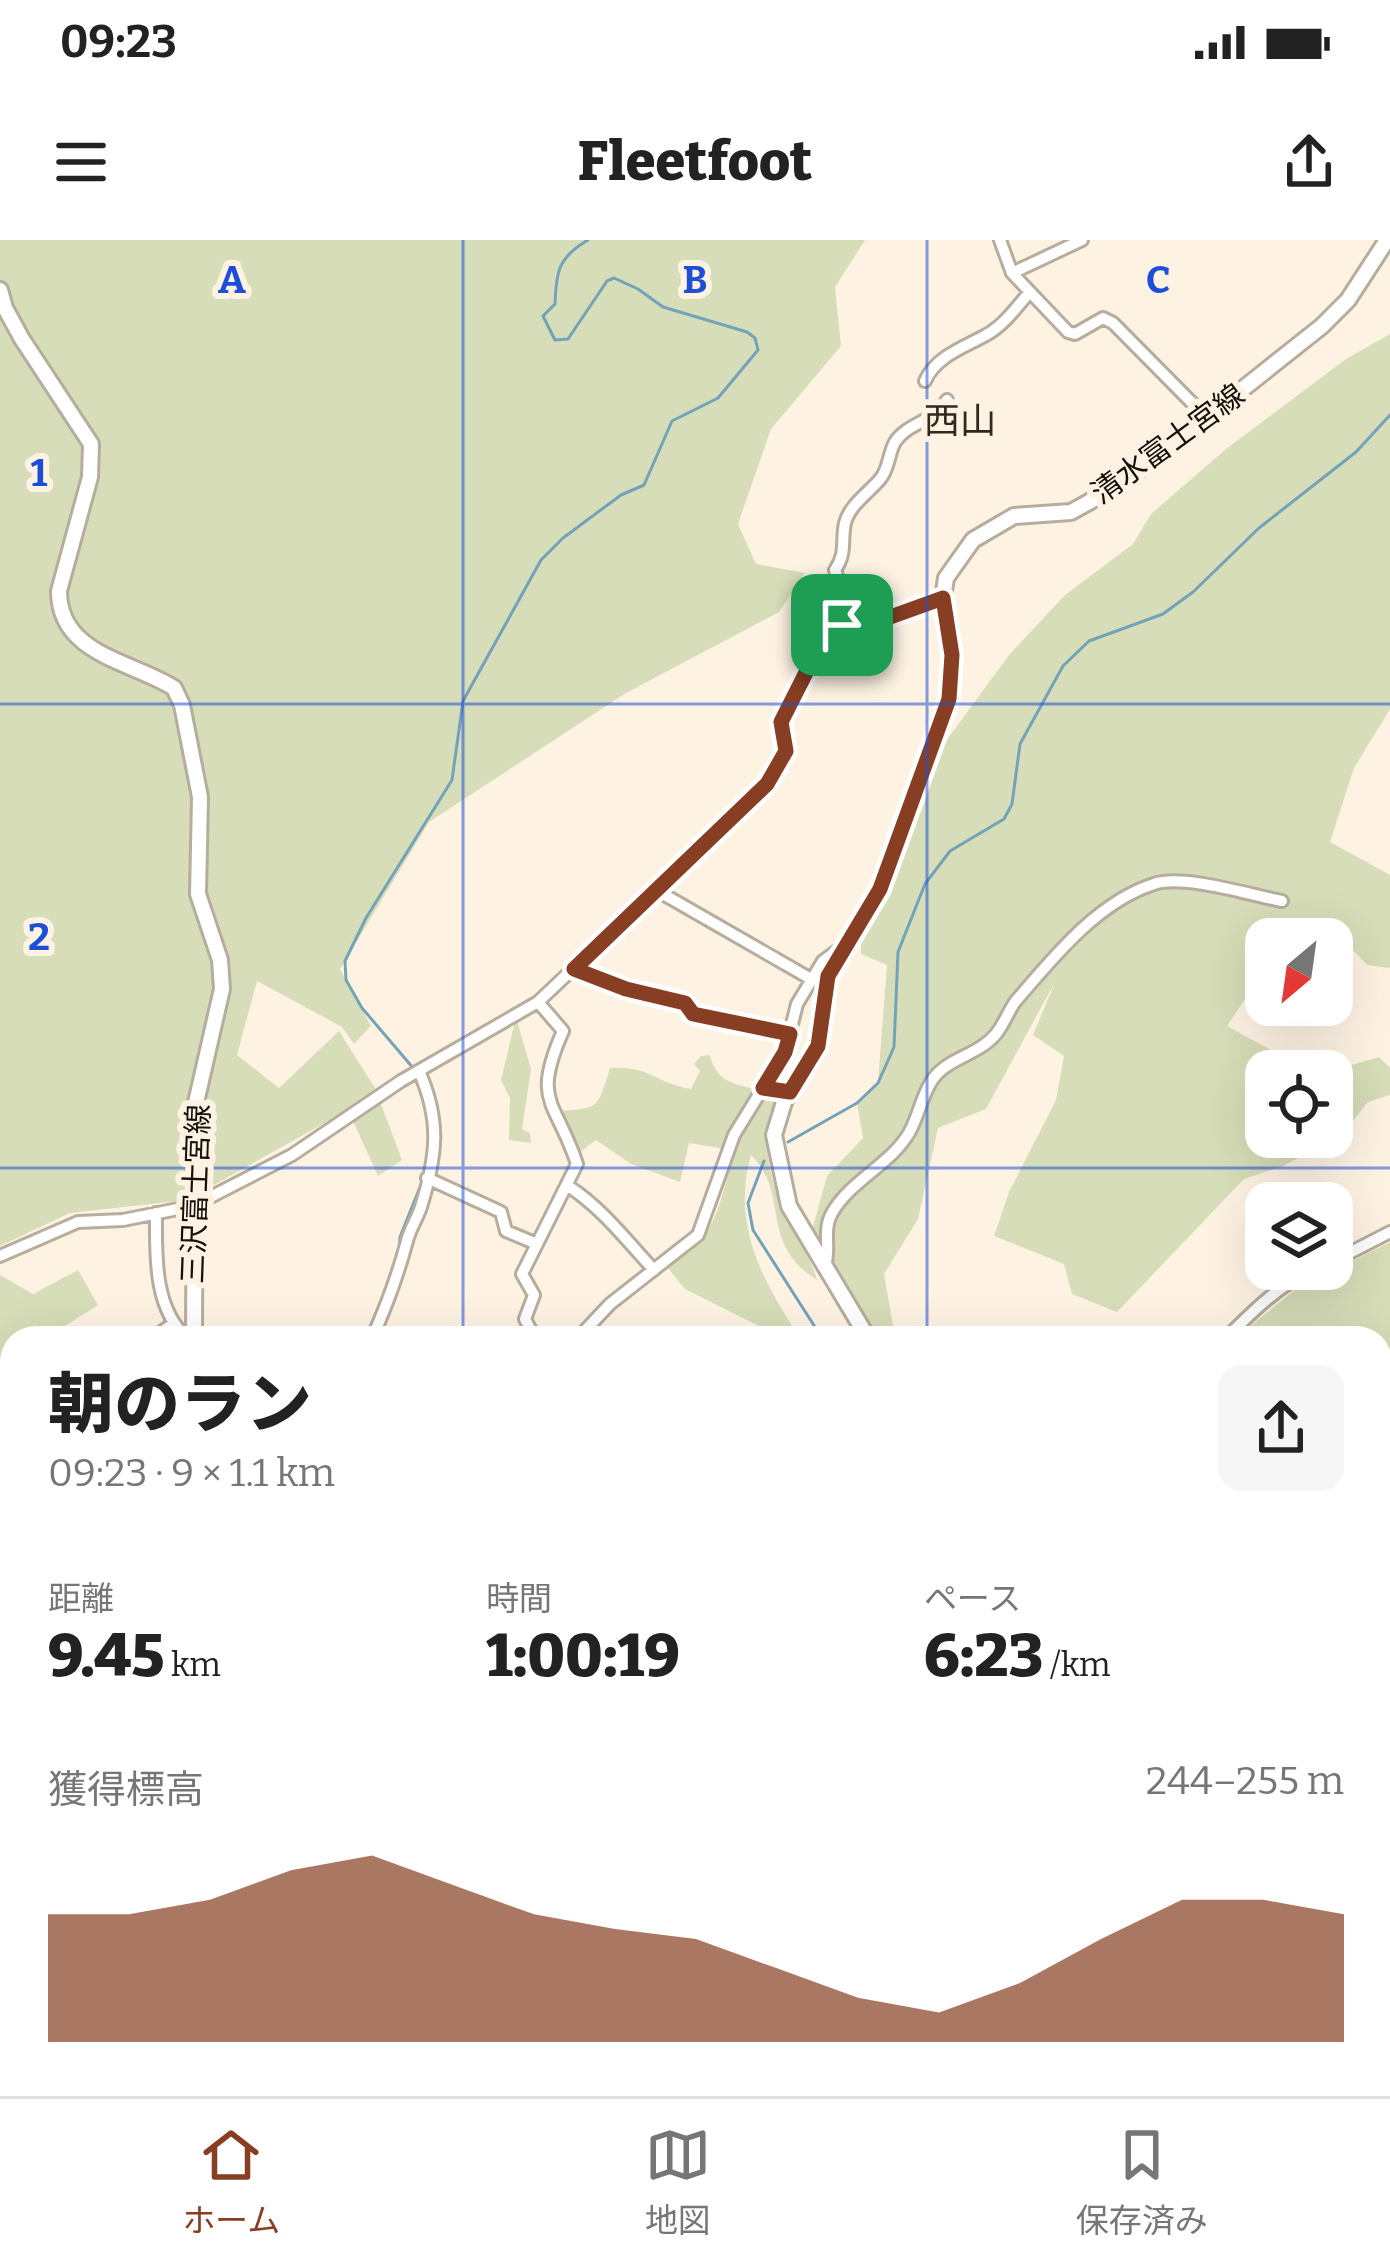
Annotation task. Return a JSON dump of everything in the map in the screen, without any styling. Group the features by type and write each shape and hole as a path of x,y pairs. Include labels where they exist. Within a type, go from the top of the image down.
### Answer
{"main road":[{"name":"清水富士宮線","path":"943,598 953,565 973,540 1014,516 1071,512 1147,465 1322,326 1348,300 1387,240"},
{"name":"三沢富士宮線","path":"0,290 22,339 91,445 91,477 59,591 66,622 88,649 174,688 187,724 200,797 198,894 220,960 222,989 195,1107 191,1326"},
{"path":"861,1326 789,1207 776,1159 776,1120 818,1046 824,990 880,889 949,699 952,655 943,598"}],"street":[{"path":"1000,240 1012,273 1068,332 1075,334 1103,318 1113,323 1207,418"},
{"path":"1012,273 1082,240"},
{"path":"925,381 930,370 970,340 985,336 1028,294"},
{"path":"842,625 843,593 835,569 844,557 846,520 870,485 880,479 896,440 933,418 947,400"},
{"path":"0,1256 78,1222 123,1220 194,1206 292,1155 415,1073 538,1002 767,784 786,751 781,722 805,670 842,625 852,620 882,620 943,598"},
{"path":"825,1266 826,1225 848,1190 908,1134 931,1082 944,1067 975,1054 997,1033 1058,950 1116,904 1158,882 1282,902"},
{"path":"656,890 811,980"},
{"path":"589,1326 698,1235 734,1135 785,1052 796,1004 830,952 845,945"},
{"path":"574,969 626,989 685,1003 693,1014 790,1034"},
{"path":"529,1326 525,1319 534,1294 522,1274 577,1163 546,1092 552,1055 563,1031 538,1002"},
{"path":"378,1326 421,1209 436,1126 415,1073"},
{"path":"763,1088 790,1092"},
{"path":"427,1178 501,1212 506,1231 537,1244"},
{"path":"568,1186 600,1207 604,1218 654,1270"},
{"path":"156,1213 154,1256 177,1326"},
{"path":"1353,1251 1390,1232"},
{"path":"1238,1326 1278,1290"},
{"path":"170,1326 174,1323"}],"green space":[{"path":"0,240 865,240 835,287 841,346 771,429 738,524 756,564 805,573 779,612 626,693 429,822 340,969 371,1026 354,1044 342,1027 257,981 237,1055 279,1088 339,1031 375,1088 402,1160 378,1176 348,1110 187,1200 70,1213 0,1246"},
{"path":"1390,334 1390,709 1354,768 1330,842 1390,875 1390,968 1367,965 1353,950 1353,918 1245,918 1245,999 1227,1026 1271,1050 1245,1050 1245,1158 1298,1158 1244,1179 1117,1312 1072,1294 1064,1264 994,1236 1009,1192 1056,1100 1064,1056 1033,1035 1055,982 986,1109 938,1128 918,1219 884,1274 893,1326 854,1326 842,1279 811,1234 827,1176 863,1138 857,1103 878,1082 887,965 861,954 861,931 891,887 935,756 1009,655 1065,595 1133,544 1151,514 1226,449 1346,359"},
{"path":"516,1017 531,1069 522,1129 530,1133 531,1143 509,1140 510,1098 501,1080"},
{"path":"710,1055 727,1080 757,1089 728,1134 725,1149 689,1143 680,1182 631,1164 596,1140 576,1155 559,1111 595,1104 610,1068 634,1069 691,1089 700,1071 694,1064"},
{"path":"1379,1057 1390,1068 1390,1095 1368,1102 1353,1121 1353,1065"},
{"path":"763,1099 776,1099 767,1130 773,1182 817,1280 787,1251 770,1186 751,1155 746,1180 748,1228 763,1274 793,1326 759,1326 685,1289 668,1268 695,1245 717,1213 736,1143"},
{"path":"1390,1242 1390,1326 1250,1326 1295,1290 1353,1290 1353,1261"},
{"path":"78,1270 98,1305 65,1326 0,1326 0,1275 33,1294"}],"waterway":[{"path":"414,1069 362,1008 346,980 345,961 366,918 452,780 463,701 541,560 621,495 644,485 672,421 718,398 758,350 755,338 747,332 663,307 614,278 607,281 568,339 555,340 543,316 555,304 561,266 588,240"},
{"path":"788,1142 857,1103 878,1083 894,1047 898,952 925,884 950,851 1004,819 1012,804 1020,744 1063,666 1089,641 1163,614 1193,592 1259,528 1356,452 1390,415"},
{"path":"764,1161 748,1203 753,1230 814,1326"},
{"path":"399,1252 400,1237 422,1182"}],"district":[{"name":"西山","path":"960,421"}],"route":[{"path":"943,598 953,681 880,889 828,976 818,1046 790,1092 763,1088 790,1034 693,1014 685,1003 626,989 574,969 767,784 786,751 781,722 805,670 842,625 852,620 882,620 943,598"}]}
